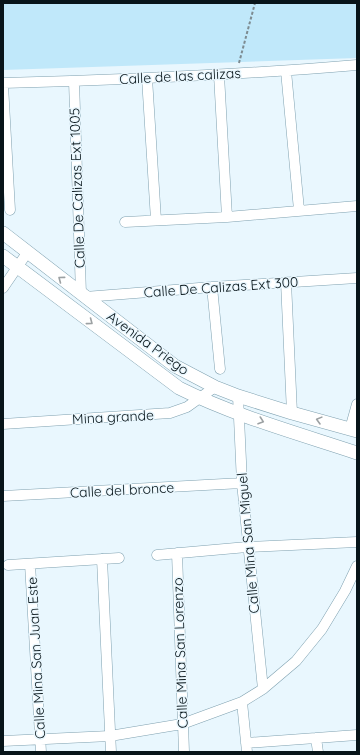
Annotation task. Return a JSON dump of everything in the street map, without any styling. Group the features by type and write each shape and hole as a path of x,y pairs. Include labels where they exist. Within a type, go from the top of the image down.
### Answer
{"street":[{"name":"Calle de las calizas","path":"3,84 219,75 357,65"},
{"path":"286,71 299,210"},
{"path":"219,75 227,217"},
{"path":"147,78 156,220"},
{"name":"Calle De Calizas Ext 1005","path":"74,81 83,296"},
{"path":"3,84 10,210"},
{"path":"125,222 227,217 357,206"},
{"name":"Avenida Priego","path":"3,233 175,366 215,387 238,396 354,430"},
{"path":"3,288 27,253"},
{"name":"Avenida Priego","path":"3,256 178,388 200,399 238,413 357,453"},
{"name":"Calle De Calizas Ext 300","path":"83,296 357,278"},
{"path":"286,282 292,413"},
{"path":"212,287 220,369"},
{"name":"Mina grande","path":"3,424 158,414 178,410 200,399 215,387"},
{"name":"Calle Mina San Miguel","path":"238,396 247,547 263,689"},
{"path":"354,430 357,404"},
{"name":"Calle del bronce","path":"3,496 242,483"},
{"path":"157,555 247,547 357,542"},
{"name":"Calle Mina San Lorenzo","path":"176,553 184,752"},
{"path":"8,566 119,558"},
{"path":"102,560 111,752"},
{"name":"Calle Mina San Juan Este","path":"30,564 41,752"},
{"path":"3,741 110,736 182,724 242,702 263,689 296,660 322,628 345,591 357,566"},
{"path":"242,702 247,747 316,738 357,735"},
{"path":"316,738 318,752"}],"path":[{"path":"219,75 240,62 255,3"}],"shaded area":[{"path":"3,3 357,3 357,58 3,70"}]}
